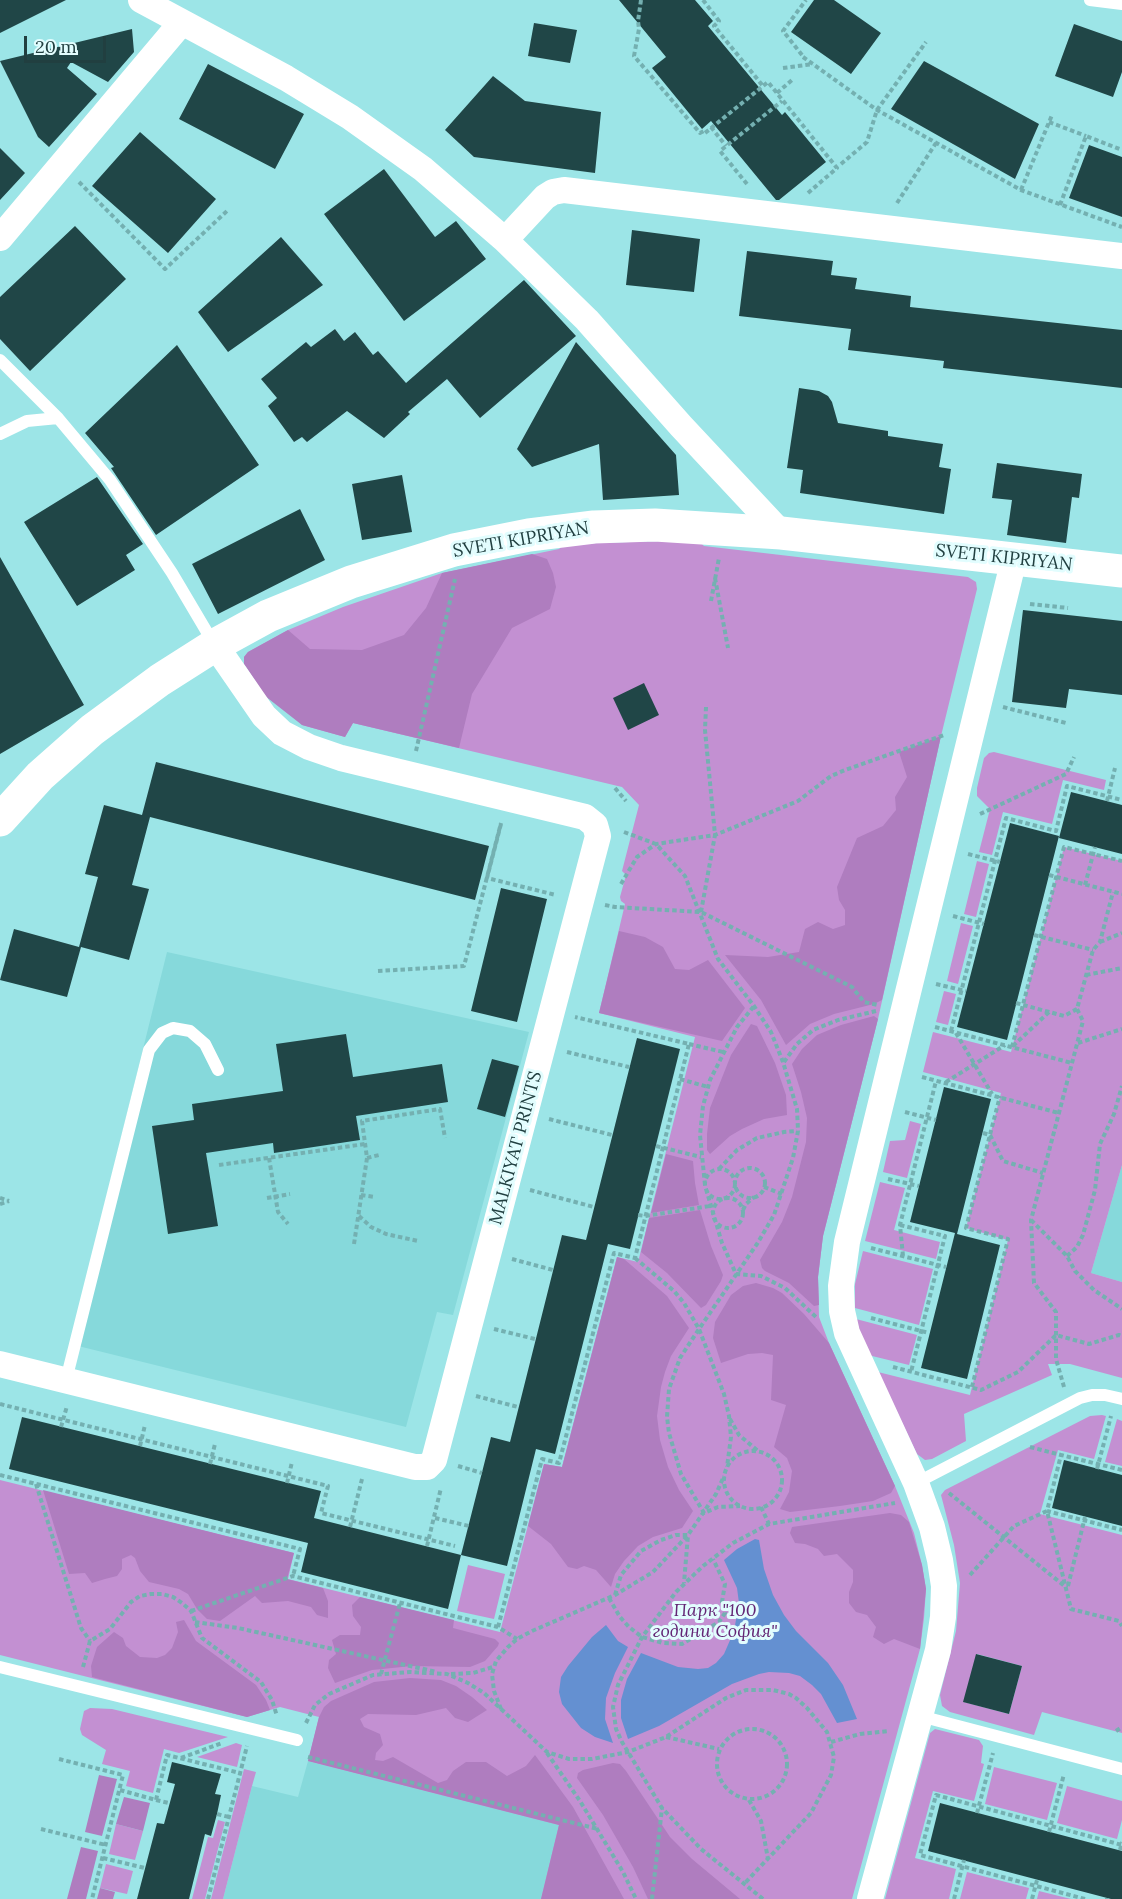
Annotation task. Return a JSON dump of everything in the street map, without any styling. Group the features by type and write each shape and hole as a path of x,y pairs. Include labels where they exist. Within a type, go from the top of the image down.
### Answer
{"street":[{"path":"141,0 286,78 350,117 423,169 505,240 587,320 681,426 781,533"},
{"path":"0,238 182,22"},
{"path":"505,240 545,197 553,192 564,190 1122,256"},
{"name":"SVETI KIPRIYAN","path":"0,820 40,776 92,730 160,680 214,645 268,616 351,582 454,550 529,535 594,527 655,525 781,533 1122,571"},
{"path":"870,1899 938,1650 943,1617 944,1586 932,1527 909,1492 847,1333 832,1317 841,1287 847,1242 1014,559"},
{"name":"MALKIYAT PRINTS","path":"0,1364 415,1467 427,1467 434,1460 598,836 595,825 585,817 341,758 309,747 282,733 264,716 214,645"}],"lane":[{"path":"1090,0 1122,4"},
{"path":"0,360 58,418 110,480 172,573 214,645"},
{"path":"0,434 27,421 58,418"},
{"path":"66,1380 149,1050 162,1033 173,1028 190,1031 205,1044 218,1070"},
{"path":"909,1492 1068,1403 1092,1395 1119,1398"},
{"path":"0,1667 297,1740"},
{"path":"920,1716 1122,1769"}],"path":[{"path":"641,0 634,56 700,133 704,131 705,133 768,82 837,168 805,195"},
{"path":"703,0 719,21 714,26 763,86"},
{"path":"806,0 783,31 803,56 877,110 1021,190 1122,227"},
{"path":"841,164 867,142 877,110 926,42"},
{"path":"783,68 813,64"},
{"path":"777,93 792,80"},
{"path":"754,192 720,151 782,101"},
{"path":"1021,190 1052,115"},
{"path":"1049,122 1122,150"},
{"path":"711,127 726,146"},
{"path":"1060,205 1086,136"},
{"path":"892,212 936,143"},
{"path":"61,165 165,269 227,211"},
{"path":"711,601 719,556"},
{"path":"411,775 455,576"},
{"path":"715,578 728,648"},
{"path":"1028,604 1068,608"},
{"path":"1057,614 1058,607"},
{"path":"998,706 1066,723"},
{"path":"701,912 715,834 705,730 706,707"},
{"path":"621,884 637,857 656,844 715,834 798,801 831,776 949,733"},
{"path":"949,828 1066,774 1074,758"},
{"path":"1107,799 1115,768"},
{"path":"992,1094 954,1032 1006,818 1056,831 1067,786 1107,799 1122,800"},
{"path":"615,788 627,801"},
{"path":"507,798 487,878 615,907 701,912 852,987 864,1002 880,1008 813,1030 797,1044 783,1062"},
{"path":"378,971 464,966 507,798"},
{"path":"619,831 656,844 685,876 718,959 771,1032 797,1109 798,1131 794,1158 774,1215 680,1358 669,1389 666,1417 677,1463 704,1513"},
{"path":"1012,1047 1064,847 1122,861"},
{"path":"1085,885 1095,847"},
{"path":"1049,876 1122,894"},
{"path":"1100,942 1113,892"},
{"path":"1068,1403 1056,1359 1056,1312 1034,1283 1031,1220 1083,1021 1077,1009 1093,950 1100,942 1122,933"},
{"path":"1034,935 1093,950"},
{"path":"1086,975 1122,968"},
{"path":"1016,1003 1064,1016 1077,1009"},
{"path":"736,1274 722,1243 710,1206 702,1164 700,1135 703,1106 723,1052 737,1028 754,1006"},
{"path":"551,1012 723,1052"},
{"path":"1012,1047 1048,1012"},
{"path":"934,1027 1072,1063"},
{"path":"1077,1043 1122,1029"},
{"path":"635,1258 689,1044"},
{"path":"946,1083 1005,1045"},
{"path":"543,1046 629,1067"},
{"path":"922,1077 1059,1113"},
{"path":"680,1079 709,1087"},
{"path":"903,1256 900,1225 936,1081"},
{"path":"1067,1256 1077,1247 1083,1235 1095,1190 1100,1144 1114,1114 1122,1086"},
{"path":"972,1387 1008,1239 966,1228 1000,1096"},
{"path":"354,1244 367,1158 362,1120 440,1109 445,1138"},
{"path":"525,1113 612,1135"},
{"path":"927,1118 936,1120"},
{"path":"743,1214 737,1201 730,1198 715,1198 706,1187 707,1176 736,1150 757,1138 798,1131"},
{"path":"983,1132 990,1135 1003,1161 1043,1173"},
{"path":"219,1165 364,1144"},
{"path":"656,1146 702,1157"},
{"path":"367,1158 378,1155"},
{"path":"269,1158 278,1212 288,1224"},
{"path":"702,1164 709,1171 727,1172 741,1195 754,1197"},
{"path":"754,1169 764,1179 764,1187 746,1204 739,1222 731,1227 718,1224 713,1217 716,1204 733,1191 735,1183 741,1171 754,1169"},
{"path":"506,1184 594,1207"},
{"path":"911,1184 919,1186"},
{"path":"764,1187 782,1194"},
{"path":"267,1198 290,1194"},
{"path":"361,1195 375,1197"},
{"path":"0,1198 9,1201 0,1204"},
{"path":"638,1215 645,1216 710,1206"},
{"path":"358,1215 371,1227 386,1234 418,1241"},
{"path":"1031,1220 1067,1256 1076,1271 1094,1290 1122,1310"},
{"path":"900,1225 945,1236 911,1372"},
{"path":"847,1242 946,1267"},
{"path":"498,1627 542,1460 559,1463 614,1253 635,1258 674,1291 699,1329 722,1387 729,1416 730,1444 727,1467 716,1494 704,1513 688,1535 653,1572 609,1598 517,1639 500,1655 494,1667 492,1681 501,1709"},
{"path":"538,1266 553,1270"},
{"path":"736,1274 761,1276 832,1317 929,1333"},
{"path":"891,1367 981,1390 1018,1372 1056,1335"},
{"path":"1056,1335 1089,1344 1122,1336"},
{"path":"523,1336 536,1339"},
{"path":"453,1390 519,1407"},
{"path":"1098,1467 1119,1398"},
{"path":"0,1404 328,1485 321,1513 455,1546"},
{"path":"704,1513 717,1507 740,1506 748,1509 761,1507 772,1501 778,1494 782,1477 775,1461 758,1452 739,1435 729,1416"},
{"path":"1023,1445 1098,1467 1122,1470"},
{"path":"727,1467 740,1454 758,1452"},
{"path":"350,1527 368,1455"},
{"path":"1061,1455 1047,1511 1071,1609 1119,1621 1122,1626"},
{"path":"469,1469 482,1473"},
{"path":"0,1475 300,1549 293,1576"},
{"path":"287,1483 289,1476"},
{"path":"724,1476 724,1485 728,1494 740,1506"},
{"path":"45,1486 47,1478"},
{"path":"36,1483 81,1628 90,1641"},
{"path":"942,1487 1067,1588"},
{"path":"427,1546 442,1489"},
{"path":"763,1899 701,1849 662,1808 622,1743 614,1721 614,1700 621,1676 642,1637 684,1584 749,1533 769,1524 909,1492"},
{"path":"124,1505 126,1498"},
{"path":"761,1507 769,1524"},
{"path":"963,1583 1014,1526 1047,1511 1122,1530"},
{"path":"435,1518 469,1526"},
{"path":"1067,1588 1085,1519"},
{"path":"684,1584 688,1535"},
{"path":"615,1595 621,1575 641,1551 671,1537 688,1535"},
{"path":"609,1598 624,1622 642,1637 663,1643 682,1644 719,1622 725,1613 722,1602 725,1584 713,1559"},
{"path":"191,1611 293,1576 498,1627 517,1639"},
{"path":"78,1686 90,1641 110,1629 125,1607 140,1596 151,1593 173,1597 191,1611 202,1638 261,1682 272,1700 284,1736"},
{"path":"381,1674 400,1603"},
{"path":"195,1622 238,1628 385,1659 447,1674 476,1688 547,1752 598,1829 636,1899"},
{"path":"297,1740 320,1700 373,1675 410,1672 473,1673 494,1667"},
{"path":"547,1752 569,1759 592,1759 628,1752 666,1737 726,1698 746,1690 782,1691 796,1698 817,1719 831,1742 834,1764 826,1787 811,1813 743,1885"},
{"path":"1116,1731 1122,1727"},
{"path":"756,1728 767,1731 783,1746 788,1767 779,1788 770,1795 749,1800 728,1791 717,1771 717,1760 719,1749 734,1733 756,1728"},
{"path":"831,1742 860,1734 899,1730"},
{"path":"977,1813 997,1736"},
{"path":"666,1737 719,1749"},
{"path":"181,1758 225,1742"},
{"path":"208,1899 248,1742"},
{"path":"156,1800 167,1755 240,1773"},
{"path":"303,1755 598,1829"},
{"path":"1049,1832 1069,1755"},
{"path":"59,1759 123,1775 92,1899"},
{"path":"120,1790 169,1803"},
{"path":"1085,1899 920,1855 936,1795 1122,1844 1120,1850"},
{"path":"749,1800 761,1821 768,1859"},
{"path":"652,1899 662,1808"},
{"path":"217,1814 229,1817"},
{"path":"41,1829 106,1845"},
{"path":"103,1858 145,1868"},
{"path":"954,1899 964,1860"},
{"path":"1032,1899 1037,1880"}],"shaded area":[{"path":"532,554 547,559 553,573 556,587 550,609 512,628 472,694 459,748 353,723 345,737 302,725 265,696 244,664 244,657 248,652 288,630 310,649 362,650 404,635 426,608 442,573"},
{"path":"941,736 882,1000 834,1014 810,1024 786,1045 761,1000 725,955 768,957 799,952 805,929 818,922 833,929 845,925 845,910 839,900 837,887 857,838 883,826 896,810 895,797 907,777 899,752"},
{"path":"619,931 645,937 663,947 675,969 689,970 708,960 745,1008 722,1041 599,1013"},
{"path":"167,952 529,1032 453,1315 437,1312 406,1427 70,1344"},
{"path":"874,1016 878,1019 823,1236 818,1277 819,1305 814,1306 789,1283 765,1271 760,1260 782,1222 792,1197 806,1142 807,1118 792,1064 802,1049 817,1035 841,1025"},
{"path":"751,1024 757,1026 775,1063 786,1095 787,1115 764,1119 742,1129 730,1136 710,1154 707,1150 707,1134 710,1108 731,1055"},
{"path":"666,1154 693,1161 699,1205 651,1213"},
{"path":"1122,1165 1122,1282 1091,1273"},
{"path":"700,1210 723,1275 706,1305 701,1308 667,1273 641,1252 649,1218"},
{"path":"617,1257 624,1259 667,1296 689,1328 671,1356 665,1372 657,1416 660,1440 668,1467 693,1511 682,1528 653,1537 638,1546 615,1574 611,1587 596,1570 584,1566 577,1569 568,1567 551,1544 528,1526 544,1464 562,1467"},
{"path":"756,1283 782,1293 829,1343 895,1486 891,1493 873,1501 840,1506 790,1512 780,1509 789,1492 792,1471 787,1458 774,1447 786,1405 771,1400 773,1355 748,1354 721,1363 713,1338 715,1322 731,1295 743,1286"},
{"path":"43,1490 294,1553 287,1579 323,1588 328,1601 328,1618 317,1615 311,1607 288,1601 262,1603 255,1596 220,1621 207,1619 197,1609 188,1594 179,1589 149,1582 131,1555 122,1559 122,1569 117,1576 92,1583 85,1573 69,1574"},
{"path":"890,1513 901,1515 909,1522 922,1565 926,1589 920,1649 894,1639 884,1644 873,1637 876,1627 867,1615 856,1612 849,1603 853,1570 837,1554 824,1556 818,1549 795,1543 790,1533 792,1527"},
{"path":"755,1539 759,1540 764,1569 773,1595 784,1615 796,1631 828,1663 843,1685 857,1719 837,1723 821,1694 800,1676 769,1672 732,1684 659,1726 628,1739 621,1718 621,1700 627,1679 641,1653 678,1667 698,1669 708,1668 724,1654 734,1631 739,1603 737,1588 724,1560 737,1549"},
{"path":"360,1597 454,1620 453,1628 495,1639 499,1643 498,1646 485,1661 470,1667 412,1666 372,1670 335,1683 328,1668 329,1660 336,1654 332,1640 340,1635 360,1635 361,1627 353,1616 352,1605"},
{"path":"184,1620 196,1641 256,1685 270,1710 247,1717 92,1677 91,1666 97,1647 114,1632 123,1638 126,1646 140,1657 157,1658 165,1655 172,1648 178,1632 176,1622"},
{"path":"606,1625 618,1641 628,1647 606,1698 605,1719 613,1743 595,1737 581,1728 562,1704 559,1692 561,1677 568,1666 592,1637"},
{"path":"410,1678 441,1680 456,1686 487,1710 468,1722 455,1718 446,1708 416,1715 368,1714 360,1719 364,1727 380,1734 383,1745 376,1753 375,1760 383,1761 393,1757 438,1783 447,1780 453,1771 466,1762 486,1762 507,1776 526,1766 535,1755 573,1807 624,1899 541,1899 559,1825 308,1761 319,1717 324,1707 331,1701 374,1682"},
{"path":"308,1761 560,1825 541,1899 223,1899 252,1786 298,1797"},
{"path":"613,1763 620,1764 626,1771 670,1837 692,1859 740,1899 648,1899 633,1867 603,1815 577,1778 578,1773 583,1770"},
{"path":"99,1775 117,1779 102,1836 85,1832"},
{"path":"124,1797 150,1803 143,1831 116,1824"},
{"path":"81,1847 98,1851 86,1899 67,1899"},
{"path":"100,1888 115,1892 113,1899 97,1899"}],"green space":[{"name":"Парк \"100 години София\"","path":"698,540 704,546 968,577 976,582 977,589 941,736 878,1019 823,1236 818,1277 819,1317 914,1533 926,1589 924,1618 920,1649 852,1899 541,1899 559,1825 308,1761 319,1717 280,1707 247,1717 0,1655 0,1480 294,1553 288,1579 500,1632 544,1464 562,1467 617,1257 638,1262 695,1037 599,1013 625,904 620,897 626,875 622,871 639,805 622,787 353,723 345,737 302,725 244,664 244,657 248,652 288,630 343,607 442,573 559,549 564,544"},
{"path":"994,752 1106,780 1104,790 1063,780 1052,824 1003,812 992,855 979,852 990,809 977,796 977,788 984,758"},
{"path":"1064,847 1122,861 1122,1165 1091,1273 1122,1282 1122,1378 1070,1364 1048,1364 1052,1375 964,1414 966,1441 932,1459 925,1460 917,1454 878,1372 970,1395 1008,1240 966,1228 1001,1093 923,1072 933,1032 1011,1052"},
{"path":"977,861 989,864 976,917 964,914"},
{"path":"961,923 973,926 958,984 947,981"},
{"path":"944,991 956,994 948,1025 936,1022"},
{"path":"910,1121 921,1124 907,1178 883,1172 890,1141 905,1140"},
{"path":"880,1182 905,1188 894,1230 940,1242 936,1259 865,1241"},
{"path":"863,1251 933,1269 919,1325 855,1308 855,1284"},
{"path":"856,1319 917,1335 909,1365 868,1355"},
{"path":"1090,1416 1106,1416 1094,1459 1058,1450 1040,1514 1122,1535 1122,1733 1042,1712 1034,1735 950,1712 942,1706 940,1695 956,1631 960,1583 954,1545 941,1495 945,1490","holes":["977,1654 1022,1666 1009,1714 964,1702"]},
{"path":"1117,1419 1122,1421 1122,1466 1105,1462"},
{"path":"468,1565 505,1574 494,1619 457,1611"},
{"path":"90,1708 112,1709 228,1737 179,1753 164,1749 153,1793 126,1786 130,1771 102,1764 106,1750 82,1735 80,1729 84,1711"},
{"path":"935,1729 979,1740 983,1746 981,1763 984,1764 974,1801 933,1791 915,1858 956,1869 949,1899 885,1899 930,1733"},
{"path":"236,1743 242,1745 237,1767 197,1757"},
{"path":"994,1767 1057,1783 1047,1820 985,1804"},
{"path":"244,1769 256,1772 223,1899 211,1899"},
{"path":"1067,1786 1122,1801 1122,1820 1117,1839 1057,1823"},
{"path":"218,1820 225,1822 205,1899 192,1899 208,1837 213,1838"},
{"path":"116,1824 143,1831 135,1860 109,1854"},
{"path":"106,1864 133,1871 127,1894 100,1888"},
{"path":"967,1872 1029,1888 1026,1899 960,1899"},
{"path":"1039,1891 1071,1899 1037,1899"}],"building":[{"path":"0,0 66,0 0,33"},
{"path":"619,0 695,0 713,21 708,26 782,115 785,112 826,162 779,200 776,200 711,121 702,129 652,68 666,57"},
{"path":"814,0 834,0 881,33 851,74 791,32"},
{"path":"534,23 577,30 570,63 528,56"},
{"path":"1074,24 1122,41 1122,72 1113,97 1055,76"},
{"path":"132,29 134,52 108,82 71,62 67,68 97,94 49,147 38,137 0,61"},
{"path":"924,61 1039,124 1015,179 891,109"},
{"path":"208,64 304,114 275,169 179,119"},
{"path":"493,76 525,101 601,112 595,173 474,157 445,130"},
{"path":"140,132 216,199 168,253 92,186"},
{"path":"1089,145 1122,157 1122,217 1069,198"},
{"path":"0,148 25,173 0,200"},
{"path":"384,169 435,237 456,221 486,259 404,321 324,214"},
{"path":"75,226 126,279 30,371 0,339 0,297"},
{"path":"632,230 700,239 694,292 626,285"},
{"path":"281,237 323,285 228,352 198,312"},
{"path":"747,251 833,261 831,275 857,278 855,289 911,296 910,307 1122,330 1122,388 943,368 944,361 848,350 851,329 739,316"},
{"path":"524,280 576,336 480,418 447,379 408,412 410,414 384,438 347,411 307,442 302,437 294,442 268,406 277,398 261,379 306,342 311,347 335,329 344,341 355,332 373,355 378,351 406,383"},
{"path":"576,342 676,455 679,495 603,500 599,444 532,467 517,449"},
{"path":"177,345 259,465 156,535 111,468 114,467 85,433"},
{"path":"799,388 819,391 828,396 838,423 888,431 888,436 943,444 939,467 951,469 944,514 800,493 803,470 787,468"},
{"path":"997,463 1082,474 1079,498 1072,497 1066,543 1007,535 1012,500 992,498"},
{"path":"402,475 412,532 362,540 352,484"},
{"path":"97,477 143,544 126,555 135,570 77,606 24,522"},
{"path":"300,509 325,560 218,614 192,564"},
{"path":"0,557 84,705 0,754"},
{"path":"1023,610 1122,621 1122,695 1069,689 1066,708 1012,702"},
{"path":"644,683 659,715 628,730 613,698"},
{"path":"156,762 489,846 475,900 150,817 132,885 149,889 129,960 81,947 67,997 0,980 14,929 79,947 98,877 85,874 104,805 142,815"},
{"path":"1071,792 1122,805 1122,854 1059,838"},
{"path":"1010,823 1059,836 1007,1040 957,1027"},
{"path":"501,888 547,899 517,1022 471,1011"},
{"path":"346,1034 353,1077 442,1064 448,1102 356,1116 360,1140 274,1153 273,1143 206,1153 218,1226 168,1234 152,1126 194,1120 192,1104 283,1091 276,1044"},
{"path":"637,1038 680,1049 630,1249 608,1244 555,1454 536,1449 507,1566 461,1555 491,1437 510,1442 562,1235 586,1240"},
{"path":"492,1059 519,1066 505,1117 477,1109"},
{"path":"944,1087 991,1099 957,1234 1000,1245 967,1379 921,1368 955,1233 910,1222"},
{"path":"22,1417 321,1491 314,1518 461,1555 448,1609 301,1572 308,1543 9,1469"},
{"path":"1064,1460 1122,1475 1122,1526 1052,1508"},
{"path":"976,1654 1022,1666 1009,1714 963,1702"},
{"path":"172,1762 221,1774 215,1794 221,1795 217,1814 211,1836 205,1834 189,1899 137,1899 157,1823 164,1824 175,1784 167,1782"},
{"path":"940,1803 1122,1851 1122,1899 1111,1899 928,1851"}]}
